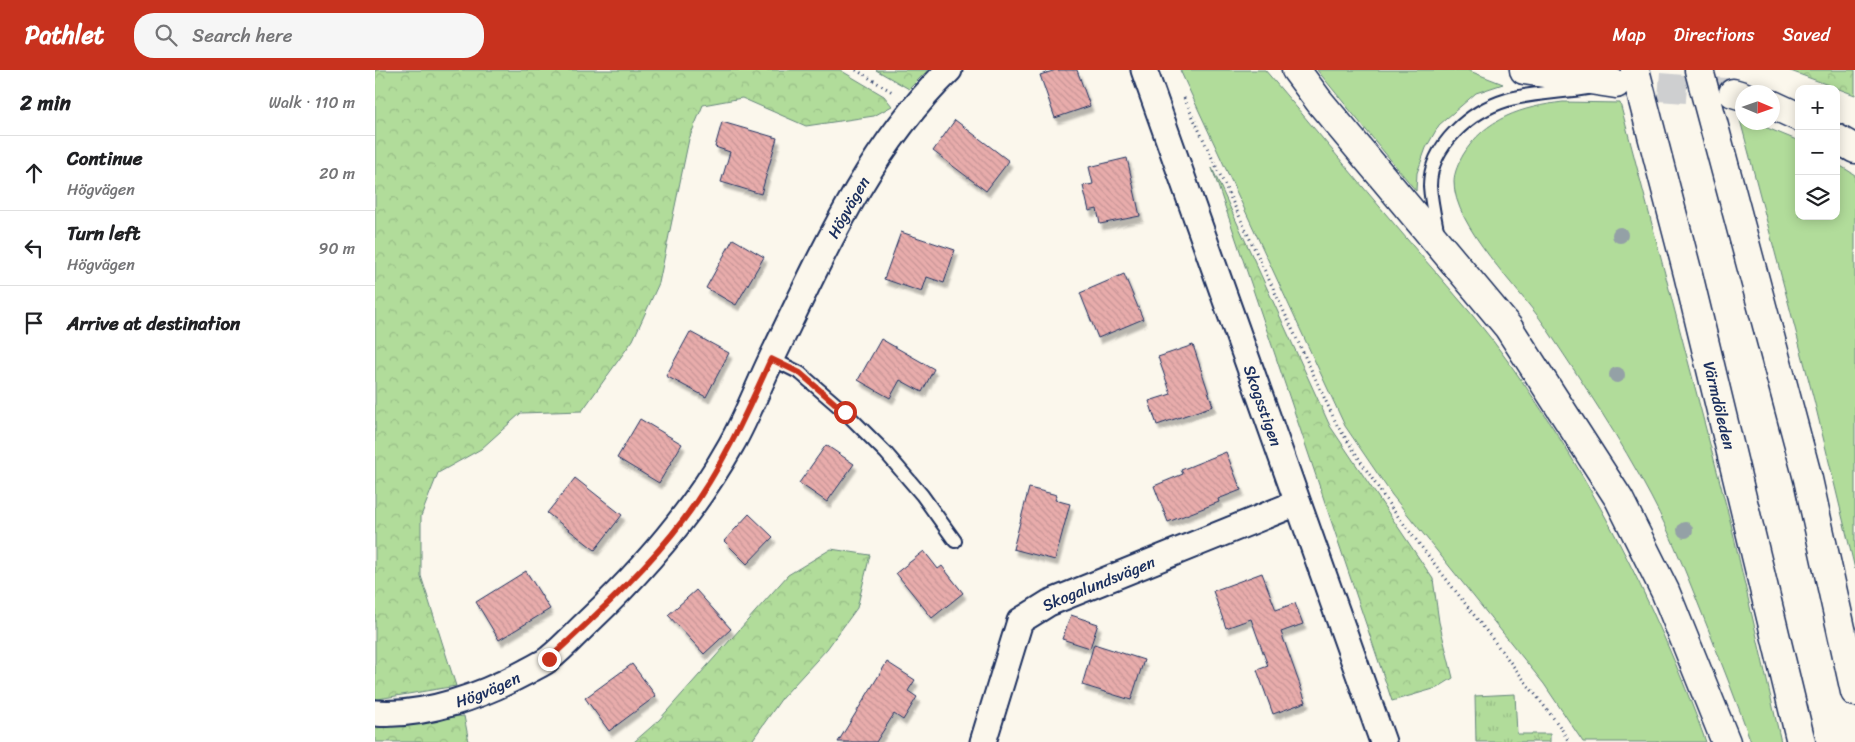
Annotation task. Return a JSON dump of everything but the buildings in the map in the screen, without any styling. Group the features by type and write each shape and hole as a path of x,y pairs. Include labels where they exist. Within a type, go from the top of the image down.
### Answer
{"highway":[{"path":"1296,70 1319,101 1508,327 1619,498 1665,591 1726,742"},
{"path":"1524,70 1625,77"},
{"path":"1699,70 1808,479 1855,692"},
{"name":"Värmdöleden","path":"1625,77 1690,283 1801,742"},
{"path":"1780,108 1795,115"},
{"path":"1840,141 1855,150"}],"street":[{"name":"Högvägen","path":"375,713 400,712 462,701 499,687 549,659 609,602 683,520 733,443 771,359 853,196 872,163 923,96 949,70"},
{"name":"Skogsstigen","path":"1144,70 1383,742"},
{"name":"Skogalundsvägen","path":"983,742 1020,621 1049,603 1297,503"}],"lane":[{"path":"1440,244 1430,185 1434,165 1445,144 1464,123 1484,110 1508,99 1625,77"},
{"path":"771,359 800,373 845,412 886,453 922,495 955,541"}],"path":[{"path":"856,70 897,95"},
{"path":"1181,93 1337,425 1390,506 1543,704 1569,742"}],"green space":[{"path":"375,70 840,70 884,96 892,106 874,116 806,126 742,98 703,105 689,139 659,283 633,340 582,411 521,413 481,449 438,473 421,516 421,576 456,686 378,699 375,698"},
{"path":"876,70 928,70 909,89"},
{"path":"1180,70 1265,70 1493,341 1557,435 1587,483 1614,533 1664,636 1706,742 1583,742 1544,684 1392,495 1345,426"},
{"path":"1317,70 1467,70 1503,84 1476,93 1439,125 1426,148 1417,173 1416,191"},
{"path":"1788,70 1855,70 1855,95 1840,89 1840,85 1828,85"},
{"path":"1563,102 1620,103 1731,524 1781,742 1751,742 1689,580 1651,497 1627,453 1587,389 1545,326 1476,237 1464,217 1457,199 1454,181 1457,168 1472,142 1482,132 1493,123 1519,111"},
{"path":"1743,130 1772,130 1795,139 1795,220 1840,220 1840,166 1855,175 1855,569 1814,400"},
{"path":"1212,168 1330,426 1433,579 1439,622 1453,678 1437,688 1392,701"},
{"path":"831,549 870,555 857,608 827,649 782,698 751,742 634,742 659,720 788,575"},
{"path":"1515,694 1517,734 1550,734 1550,742 1476,742 1475,696"},
{"path":"464,716 469,742 375,742 375,723"}],"tunnel":[{"path":"1617,84 1726,92"}],"route":[{"path":"549,659 644,566 683,520 733,443 771,359 800,373 845,412"}]}
